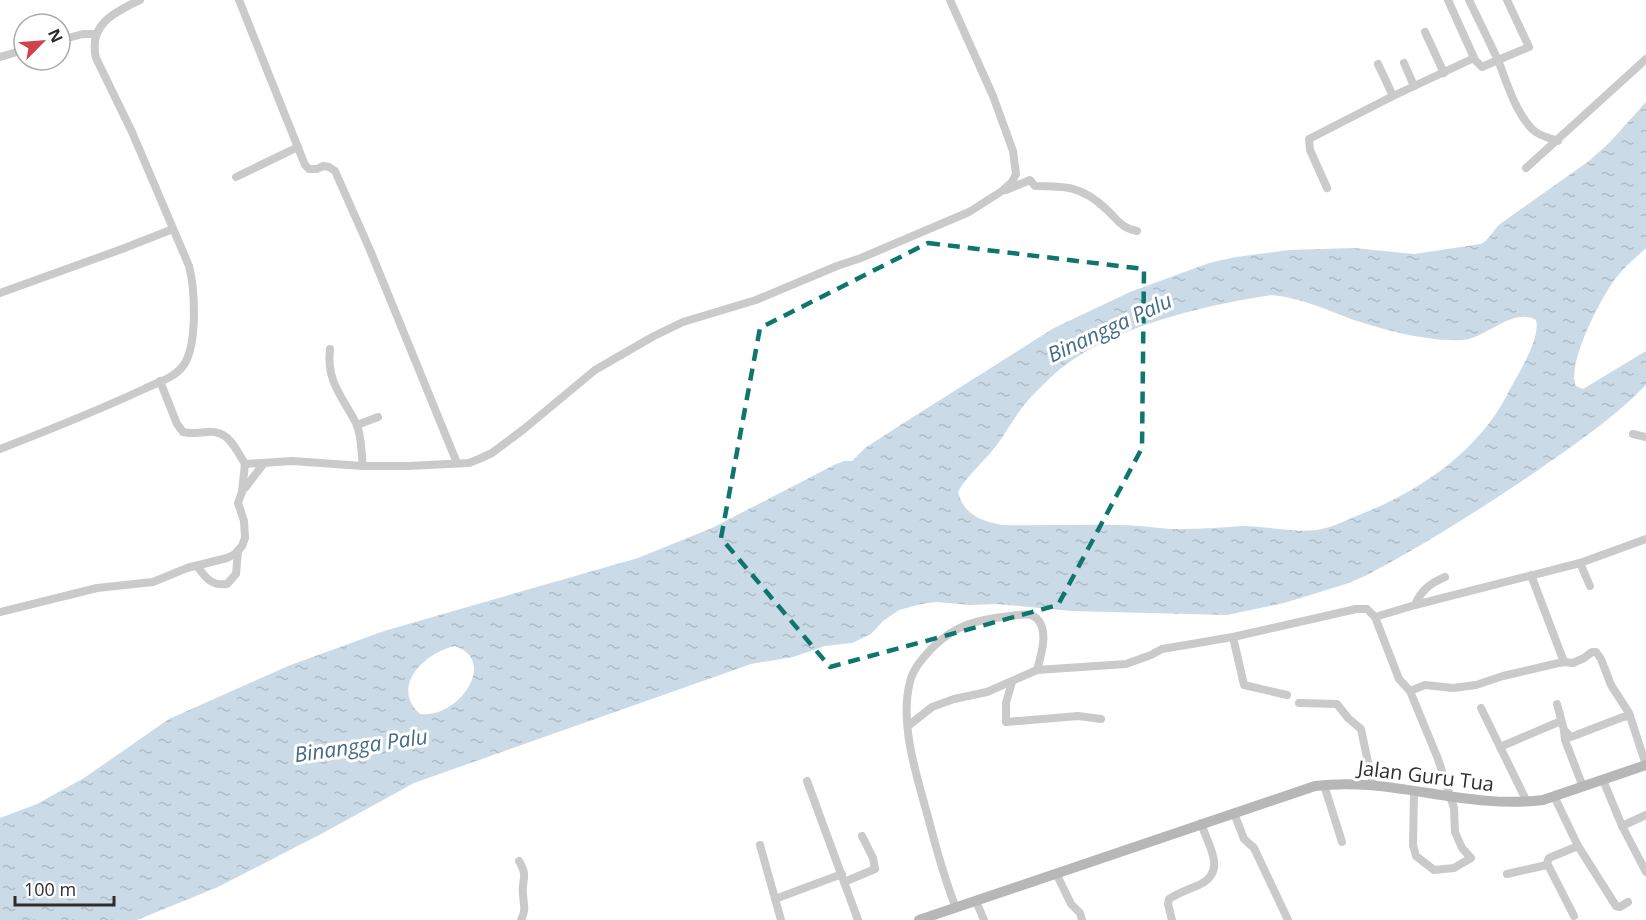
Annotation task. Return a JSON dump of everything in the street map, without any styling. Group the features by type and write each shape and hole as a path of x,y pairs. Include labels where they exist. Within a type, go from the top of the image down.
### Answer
{"main road":[{"name":"Jalan Guru Tua","path":"920,920 1233,813 1324,785 1373,786 1451,797 1509,803 1527,802 1554,796 1646,765"}],"street":[{"path":"0,449 111,405 177,372 186,362 192,330 193,284 189,266 132,132 96,58 94,48 95,34 108,18 140,0"},
{"path":"239,0 305,165 316,169 322,166 329,167 335,171 370,250 457,463"},
{"path":"245,464 291,461 363,466 469,463 492,453 595,370 654,336 683,322 756,300 861,258 969,212 1002,191 1012,182 1016,174 1013,151 993,96 950,0"},
{"path":"1448,0 1474,58 1482,67 1529,46 1507,0"},
{"path":"1469,0 1517,106 1533,130 1544,137 1558,141"},
{"path":"1425,32 1444,73"},
{"path":"72,37 95,34"},
{"path":"1327,188 1310,150 1309,139 1474,58"},
{"path":"1526,168 1646,59"},
{"path":"1404,63 1414,86"},
{"path":"1378,64 1393,96"},
{"path":"236,177 298,147"},
{"path":"1002,191 1030,180 1035,186 1072,188 1105,207 1126,228 1137,231"},
{"path":"0,292 173,229"},
{"path":"330,349 329,372 343,403 357,425 363,466"},
{"path":"160,381 177,424 183,432 192,434 217,431 229,437 245,464 242,492 238,503 244,521 245,538 238,551 236,574 227,584 213,584 197,566"},
{"path":"357,425 378,417"},
{"path":"1633,434 1646,437"},
{"path":"242,492 264,463"},
{"path":"1375,617 1580,563 1646,539"},
{"path":"0,612 97,588 153,582 227,558 238,551"},
{"path":"1580,563 1590,586"},
{"path":"1531,575 1564,662"},
{"path":"1414,605 1431,583 1445,577"},
{"path":"908,726 933,707 954,699 987,692 1037,670 1126,664 1151,656 1162,649 1233,637 1356,609 1367,609 1375,617 1399,679 1410,691 1451,797 1455,832 1462,848 1471,858 1454,868 1434,870 1416,856 1413,845 1414,792"},
{"path":"956,908 939,862 916,774 908,726 908,692 914,671 940,639 959,627 997,618 1033,615 1041,623 1042,629 1043,645 1037,670"},
{"path":"1233,637 1244,685 1287,695"},
{"path":"1410,691 1425,685 1462,688 1564,662 1573,663 1592,652 1598,653 1611,685 1630,716 1646,765"},
{"path":"1012,682 1005,710 1006,722 1078,716 1101,719"},
{"path":"1299,703 1337,704 1348,718 1360,727 1364,736 1373,786"},
{"path":"1557,704 1565,740 1583,786"},
{"path":"1481,708 1527,802"},
{"path":"1564,730 1571,737 1630,716"},
{"path":"1500,747 1562,720"},
{"path":"1603,780 1622,826 1646,872"},
{"path":"807,782 858,920"},
{"path":"1324,785 1342,842"},
{"path":"1554,796 1578,846 1616,906 1620,907 1628,902"},
{"path":"1233,813 1244,838 1254,848 1288,920"},
{"path":"1622,826 1646,815"},
{"path":"1172,920 1167,904 1169,899 1204,882 1214,874 1215,863 1201,824"},
{"path":"775,899 874,869 873,858 862,836"},
{"path":"760,845 781,920"},
{"path":"1574,916 1547,865 1549,858 1578,846"},
{"path":"519,861 525,875 522,895 525,911 521,920"},
{"path":"1507,874 1547,865"},
{"path":"1056,873 1073,908 1080,913 1082,920"},
{"path":"976,901 984,920"}],"highlighted area":[{"path":"928,243 1144,269 1142,448 1058,605 830,667 721,538 760,328"}],"water":[{"name":"Binangga Palu","path":"1646,102 1646,248 1617,277 1600,303 1580,349 1574,376 1576,386 1583,389 1646,351 1646,385 1606,421 1534,473 1451,527 1365,576 1284,603 1227,615 1072,611 996,604 971,605 936,602 921,604 899,610 883,621 871,634 852,643 825,646 793,657 751,664 414,783 218,887 137,920 0,920 0,818 37,804 84,778 169,719 288,666 384,631 638,558 712,528 834,465 852,461 865,448 1054,328 1130,292 1209,263 1289,250 1354,248 1414,254 1481,244 1500,224 1589,161 1610,142","holes":["1272,295 1303,301 1378,327 1436,339 1472,338 1518,317 1536,320 1537,328 1531,348 1507,395 1480,435 1463,452 1444,468 1403,495 1327,528 1298,531 1243,526 1176,529 1121,525 1002,525 980,519 964,506 958,492 966,480 996,446 1027,401 1070,361 1096,346 1154,322 1216,305","455,646 468,653 473,664 473,675 468,688 448,708 434,713 420,714 411,703 408,692 415,672 433,655"]}]}
